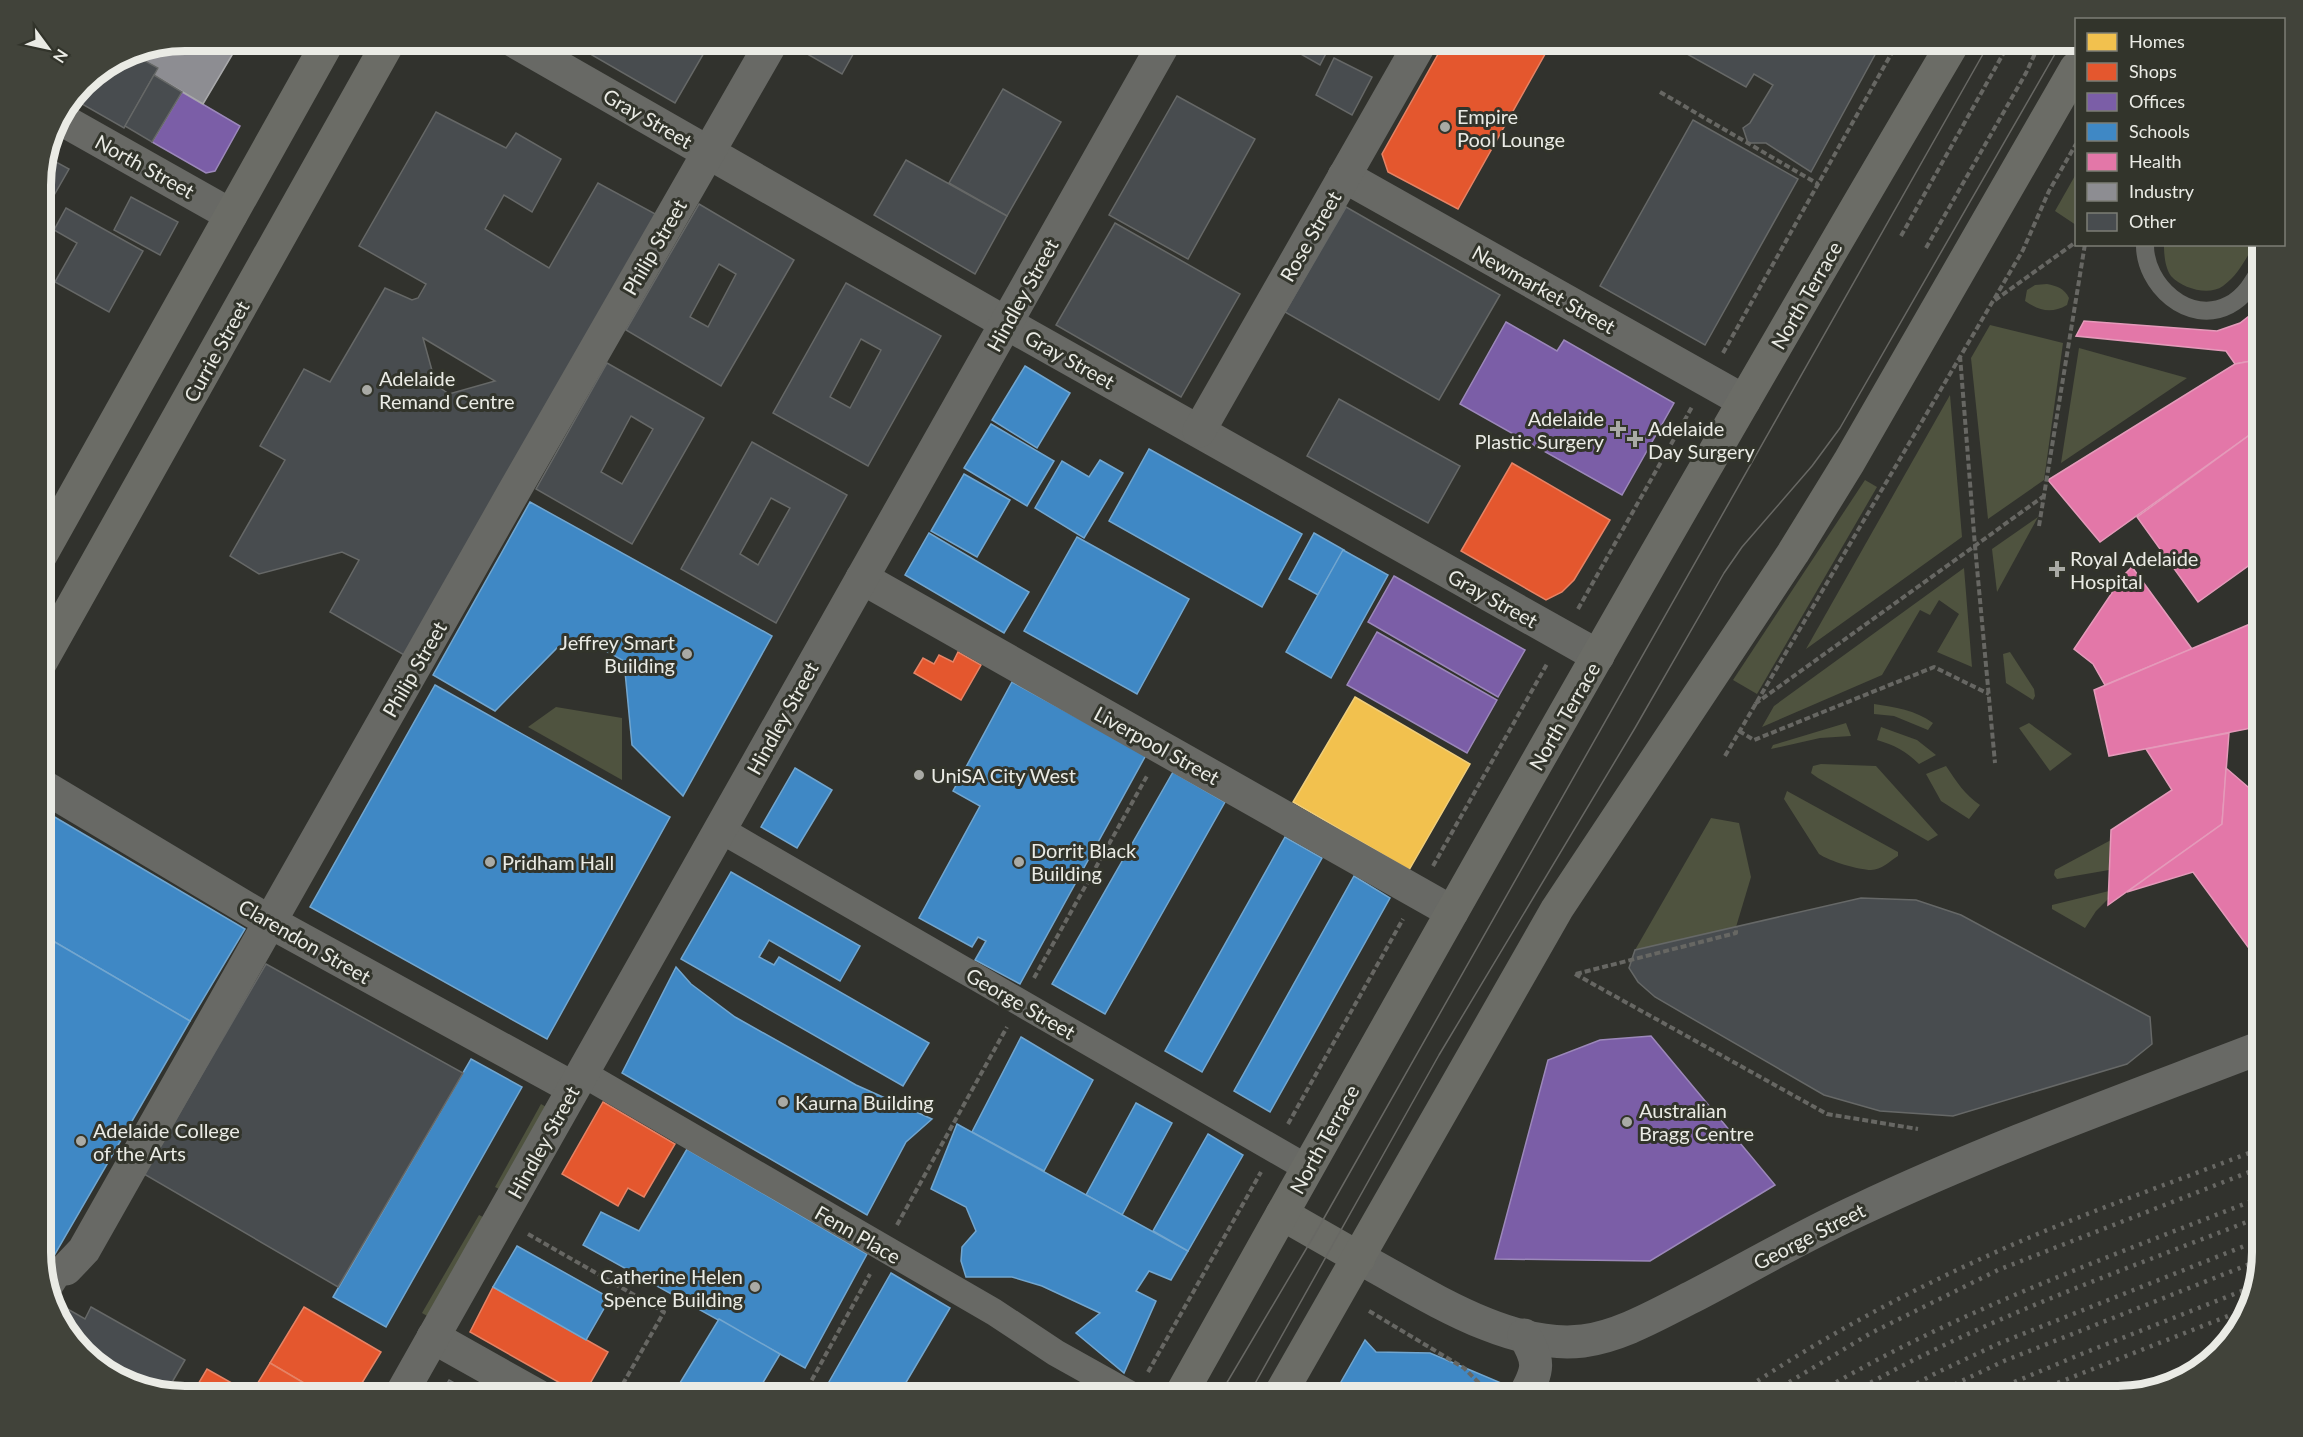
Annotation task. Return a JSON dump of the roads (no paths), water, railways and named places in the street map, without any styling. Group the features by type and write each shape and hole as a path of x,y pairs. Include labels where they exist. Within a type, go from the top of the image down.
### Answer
{"main road":[{"path":"51,537 323,51"},
{"name":"Currie Street","path":"51,644 384,51"},
{"name":"North Terrace","path":"1186,1386 1598,656 1949,51"},
{"path":"1285,1386 1557,909 1792,553 1849,462 2075,70"},
{"path":"1282,1214 1359,1258"}],"street":[{"name":"Gray Street","path":"531,51 1006,323 1598,656"},
{"name":"Philip Street","path":"58,1281 84,1250 767,51"},
{"name":"Hindley Street","path":"406,1386 1160,51"},
{"name":"Rose Street","path":"1199,431 1416,51"},
{"name":"North Street","path":"67,122 231,215"},
{"name":"Newmarket Street","path":"1344,176 1744,401"},
{"name":"Liverpool Street","path":"862,578 1452,912"},
{"name":"Clarendon Street","path":"51,791 270,922 578,1081"},
{"name":"George Street","path":"735,838 1307,1168"},
{"name":"George Street","path":"1359,1258 1468,1317 1524,1335 1550,1340 1583,1341 1635,1326 1855,1211 1940,1172 2252,1051"},
{"name":"Fenn Place","path":"578,1081 884,1249 994,1312 1056,1353 1115,1386"},
{"path":"1524,1335 1536,1355 1535,1376 1530,1386"},
{"path":"433,1337 520,1386"}],"lane":[{"path":"2145,246 2146,260 2150,271 2163,292 2177,302 2198,309 2211,310 2229,305 2248,290 2252,283"}],"tram line":[{"path":"1225,1386 1315,1234 1985,51"},
{"path":"1254,1386 1439,1055 1635,728 1724,573 1742,547 1812,466 1840,428 2057,51"}],"railway":[{"path":"1750,1386 1833,1335 1900,1298 1970,1264 2069,1221 2252,1152"},
{"path":"1783,1386 1871,1333 1998,1270 2252,1171"},
{"path":"1831,1386 1921,1337 2033,1287 2252,1201"},
{"path":"1866,1386 1999,1320 2252,1220"},
{"path":"1912,1386 2000,1343 2252,1243"},
{"path":"1951,1386 2004,1361 2251,1263"},
{"path":"2005,1386 2246,1289"},
{"path":"2050,1386 2238,1312"}],"place":[{"name":"Empire Pool Lounge","path":"1445,127"},
{"name":"Adelaide Remand Centre","path":"367,390"},
{"name":"Adelaide Plastic Surgery","path":"1618,429"},
{"name":"Adelaide Day Surgery","path":"1635,439"},
{"name":"Royal Adelaide Hospital","path":"2057,569"},
{"name":"Jeffrey Smart Building","path":"687,654"},
{"name":"UniSA City West","path":"919,775"},
{"name":"Pridham Hall","path":"490,862"},
{"name":"Dorrit Black Building","path":"1019,862"},
{"name":"Kaurna Building","path":"783,1102"},
{"name":"Australian Bragg Centre","path":"1627,1122"},
{"name":"Adelaide College of the Arts","path":"81,1141"},
{"name":"Catherine Helen Spence Building","path":"755,1287"}]}
